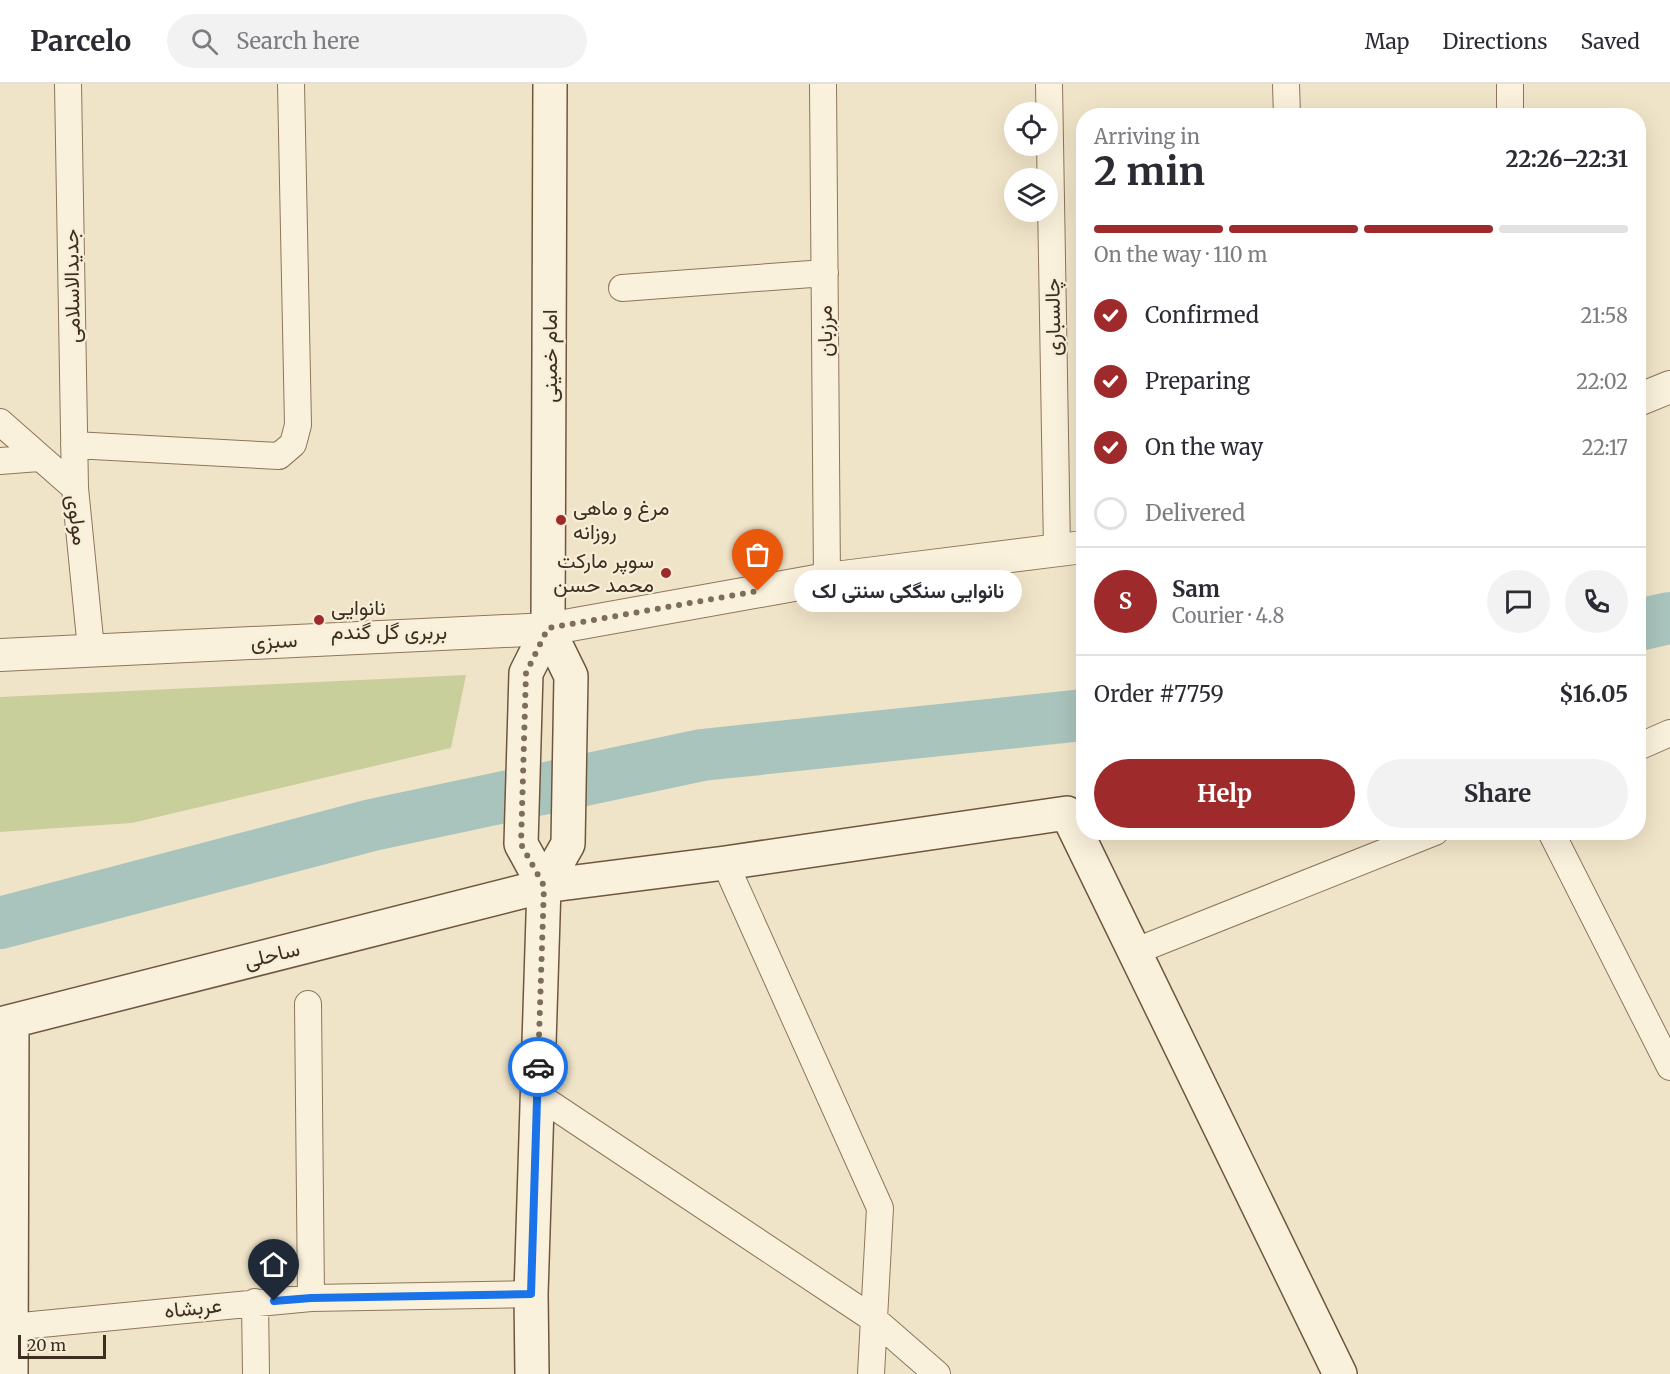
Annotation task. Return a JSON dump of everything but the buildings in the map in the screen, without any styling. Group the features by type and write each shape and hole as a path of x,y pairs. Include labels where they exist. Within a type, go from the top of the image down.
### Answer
{"main road":[{"name":"امام خمینی","path":"548,628 550,84"},
{"path":"544,886 521,844 526,673 548,628"},
{"path":"532,1374 531,1294 544,886 568,844 571,676 548,628"},
{"name":"ساحلی","path":"6,1023 544,886 725,863 1075,812"},
{"path":"1087,840 1136,951 1340,1374"},
{"path":"6,1023 6,1328 10,1374"}],"street":[{"name":"جدیدالاسلامی","path":"68,84 75,488"},
{"path":"74,445 279,456 293,444 298,425 291,84"},
{"name":"مرزبان","path":"823,84 827,579"},
{"name":"چالسباری","path":"1049,84 1070,548"},
{"path":"1286,84 1287,108"},
{"path":"1510,84 1510,108"},
{"path":"622,288 825,273"},
{"path":"1646,397 1670,387"},
{"name":"مولوی","path":"0,422 75,488 91,649"},
{"path":"0,461 39,458"},
{"name":"سبزی","path":"0,655 548,628 827,579 1070,548"},
{"path":"1646,744 1670,733"},
{"path":"1136,951 1415,840"},
{"path":"1555,840 1670,1066"},
{"path":"725,863 880,1208 871,1374"},
{"path":"308,1004 311,1298"},
{"path":"537,1095 875,1320 937,1374"},
{"name":"عربشاه","path":"6,1328 311,1298 531,1294"},
{"path":"255,1302 256,1374"}],"green space":[{"path":"466,675 451,748 132,823 0,832 0,697"}],"waterway":[{"path":"1646,623 1670,618"},
{"path":"0,923 372,825 702,755 1076,716"}],"way so far":[{"path":"538,1067 544,886 521,844 526,673 548,628 758,591"}],"place":[{"name":"مرغ و ماهی روزانه","path":"561,520"},
{"name":"سوپر مارکت محمد حسن","path":"666,573"},
{"name":"نانوایی سنگکی سنتی لک","path":"758,591"},
{"name":"نانوایی بربری گل گندم","path":"319,620"}],"route":[{"path":"274,1301 311,1298 531,1294 538,1067"}]}
